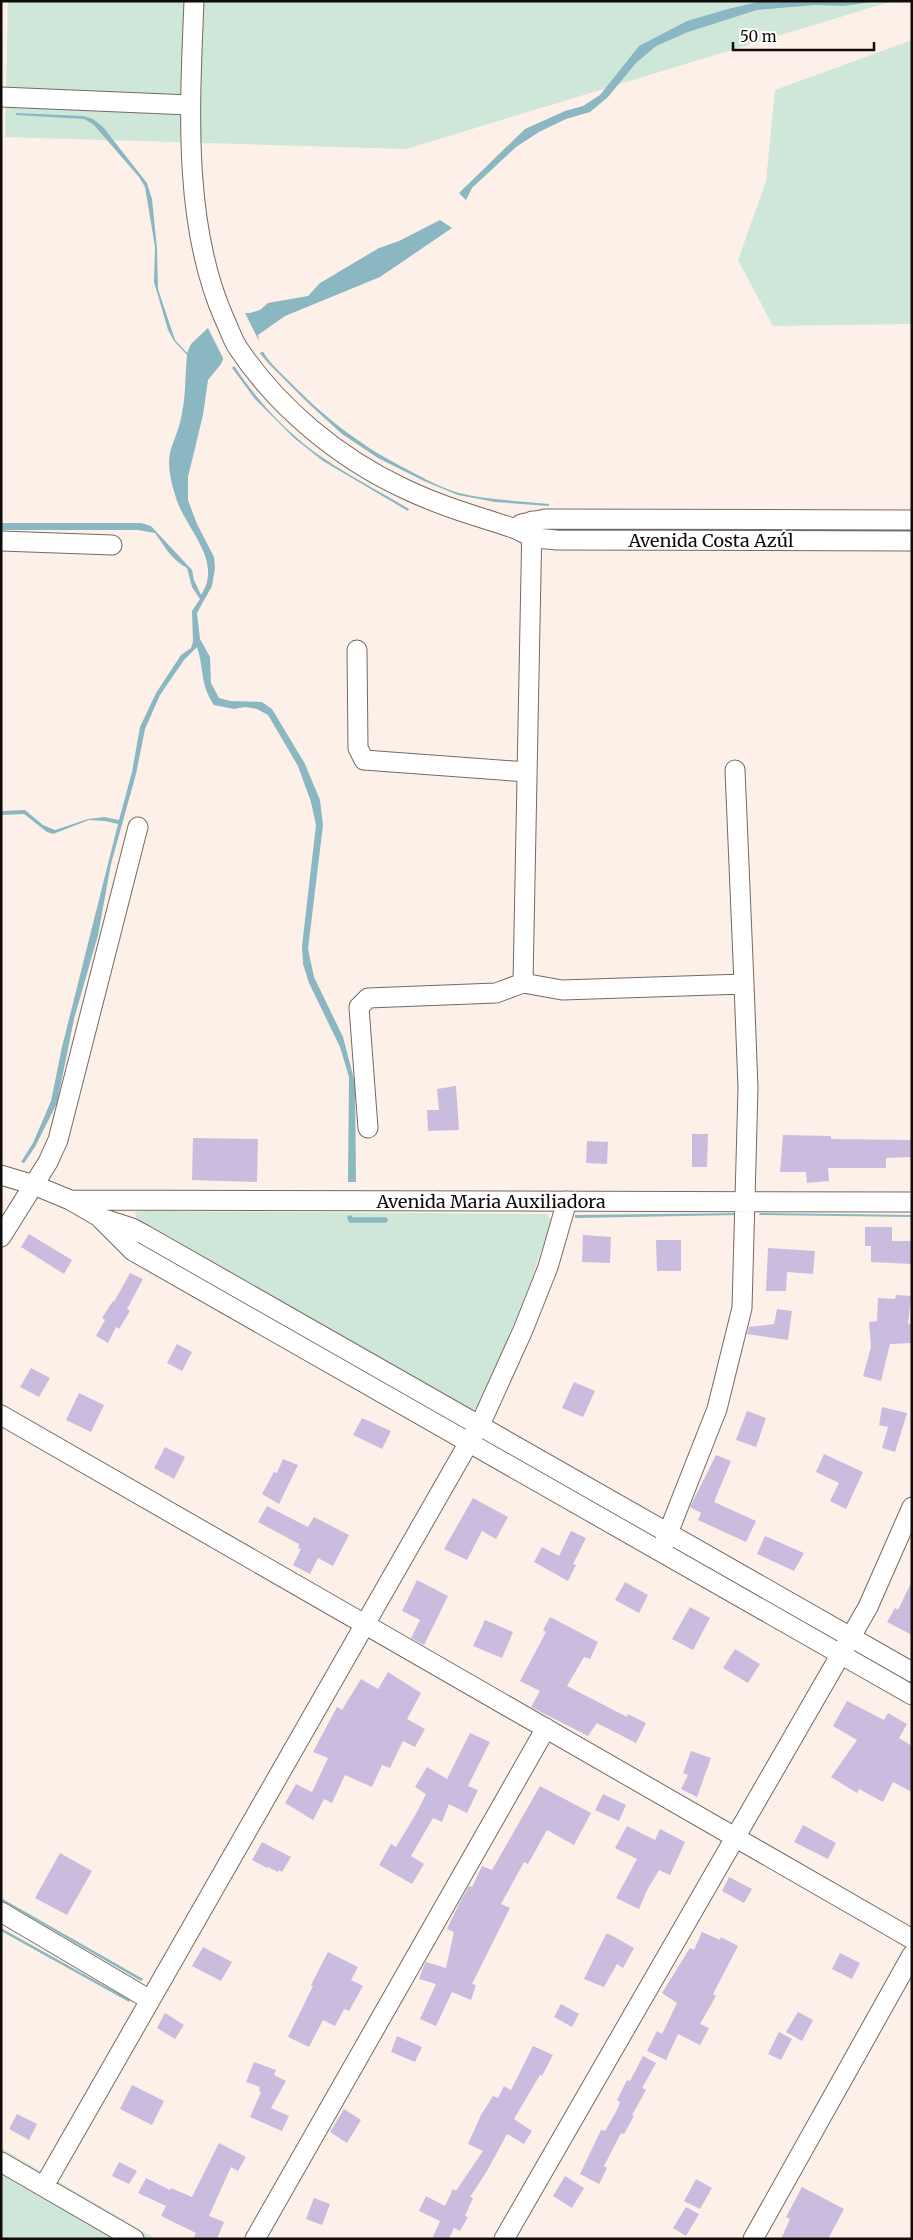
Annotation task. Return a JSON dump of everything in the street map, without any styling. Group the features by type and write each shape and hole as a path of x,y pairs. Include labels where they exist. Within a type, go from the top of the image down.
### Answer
{"street":[{"name":"Avenida Costa Azúl","path":"194,1 190,147 205,258 216,300 238,348 269,386 305,424 387,481 455,510 512,528 532,529 556,540 912,541"},
{"path":"1,97 190,105"},
{"name":"Avenida Costa Azúl","path":"532,529 545,519 912,520"},
{"path":"523,984 532,529"},
{"path":"1,541 112,545"},
{"path":"357,650 358,748 364,760 527,772"},
{"path":"661,1551 718,1409 733,1351 744,1292 748,1088 735,770"},
{"path":"1,1237 48,1162 65,1115 138,827"},
{"path":"368,1128 359,1007 368,998 496,993 523,984 562,990 744,984"},
{"path":"1,1175 34,1184 70,1200 101,1218 145,1235 912,1672"},
{"name":"Avenida Maria Auxiliadora","path":"70,1200 912,1202"},
{"path":"44,2186 479,1425 530,1312 548,1267 567,1201"},
{"path":"101,1218 133,1250 912,1695"},
{"path":"1,1415 912,1939"},
{"path":"504,2239 868,1607 912,1507"},
{"path":"255,2239 546,1728"},
{"path":"1,1912 150,2000"},
{"path":"753,2239 912,1955"},
{"path":"1,2162 134,2239"}],"green space":[{"path":"8,1 893,1 406,149 5,137"},
{"path":"912,40 912,324 773,326 738,260 766,181 775,90"},
{"path":"548,527 912,528 912,535 556,534 539,529"},
{"path":"135,1212 547,1214 551,1220 536,1267 509,1335 480,1403 472,1410 137,1220"},
{"path":"1,2148 156,2239 1,2239"}],"water":[{"path":"762,1 878,1 844,6 815,5 757,10 688,32 656,46 636,63 608,97 590,112 566,119 539,132 516,147 472,188 466,200 459,193 525,129 565,111 583,106 600,95 639,46 687,21"},
{"path":"16,113 83,116 93,119 103,127 147,183 152,199 157,248 158,289 175,340 187,353 191,344 211,325 221,345 245,382 289,431 323,458 409,509 408,511 323,461 294,438 255,399 224,357 221,364 208,380 203,415 188,477 188,500 197,524 214,557 215,568 212,586 197,613 200,639 210,657 211,683 219,698 230,701 262,702 272,709 305,764 320,800 323,825 308,949 314,977 343,1037 355,1083 356,1182 348,1182 349,1077 340,1047 309,983 303,964 302,946 316,825 311,802 298,766 268,715 257,709 245,707 234,709 214,705 206,690 197,647 184,660 160,695 145,729 136,774 111,864 98,935 74,1019 57,1103 35,1147 24,1163 21,1162 33,1143 51,1101 62,1047 118,824 89,820 53,834 47,832 24,814 1,815 1,811 25,810 43,825 55,830 88,819 104,817 119,820 132,772 140,727 156,693 181,655 191,648 193,642 192,611 200,599 192,587 187,568 172,557 155,533 138,530 1,530 1,523 141,523 151,526 192,570 194,580 201,595 207,583 208,571 201,547 177,501 170,475 171,449 183,406 187,355 174,341 168,330 154,282 155,247 145,187 139,177 93,124 84,119 16,115"},
{"path":"440,220 452,228 380,277 285,316 258,335 259,342 265,355 274,366 317,408 360,442 392,462 446,489 459,493 492,499 549,504 549,506 495,502 458,495 424,481 378,458 342,434 269,364 258,351 242,313 260,310 268,303 308,296 320,283 379,248 399,241"},
{"path":"739,1213 739,1215 575,1218 575,1215"},
{"path":"760,1213 912,1215 912,1217 759,1215"},
{"path":"1,1898 143,1979 141,1981 1,1900"},
{"path":"1,1928 130,2000 129,2002 1,1931"}],"pier":[{"path":"241,311 244,311 264,351 258,354 240,314"},
{"path":"210,323 213,324 236,365 230,369 207,326"}],"building":[{"path":"456,1086 459,1130 428,1131 427,1110 439,1110 437,1089"},
{"path":"692,1134 708,1134 707,1167 692,1167"},
{"path":"783,1135 831,1136 831,1139 912,1140 912,1157 886,1158 886,1168 828,1168 829,1181 807,1183 806,1172 780,1172"},
{"path":"193,1138 258,1139 257,1182 192,1180"},
{"path":"587,1141 608,1142 607,1164 586,1163"},
{"path":"865,1227 892,1227 892,1241 912,1241 912,1264 871,1262 871,1246 865,1246"},
{"path":"29,1234 72,1260 64,1274 21,1247"},
{"path":"583,1235 611,1237 610,1263 582,1262"},
{"path":"656,1240 681,1240 681,1271 657,1271"},
{"path":"768,1248 815,1251 813,1274 787,1272 786,1291 766,1291"},
{"path":"130,1273 143,1279 127,1309 130,1311 119,1329 116,1327 108,1343 96,1336 105,1320 102,1318 114,1302"},
{"path":"896,1295 911,1296 908,1324 912,1323 912,1343 890,1344 881,1381 863,1376 871,1347 869,1322 877,1321 878,1298 895,1299"},
{"path":"777,1309 792,1311 788,1340 747,1334 749,1327 774,1324"},
{"path":"177,1344 192,1352 182,1371 167,1363"},
{"path":"31,1368 50,1378 39,1397 20,1387"},
{"path":"574,1382 595,1391 583,1417 562,1408"},
{"path":"79,1393 104,1405 91,1432 66,1420"},
{"path":"882,1407 907,1413 895,1452 882,1448 888,1427 879,1425"},
{"path":"747,1411 766,1418 756,1447 736,1440"},
{"path":"362,1418 391,1431 382,1449 353,1435"},
{"path":"165,1447 185,1457 174,1479 154,1468"},
{"path":"824,1454 863,1472 846,1509 830,1501 839,1483 816,1472"},
{"path":"716,1455 731,1461 714,1502 756,1521 746,1542 698,1520 701,1513 690,1507"},
{"path":"283,1459 298,1465 279,1504 262,1494 274,1472 277,1473"},
{"path":"473,1498 508,1517 496,1539 482,1531 467,1560 444,1549"},
{"path":"267,1506 308,1527 314,1517 349,1535 333,1566 318,1558 310,1574 293,1565 301,1549 298,1548 299,1544 258,1522"},
{"path":"571,1531 586,1538 573,1564 576,1565 568,1581 534,1562 542,1547 559,1556"},
{"path":"765,1536 804,1553 794,1571 757,1554"},
{"path":"417,1580 448,1596 424,1645 411,1638 420,1620 402,1611"},
{"path":"912,1581 912,1635 887,1622 895,1608 898,1610"},
{"path":"625,1582 648,1595 639,1613 615,1600"},
{"path":"690,1607 710,1618 693,1650 672,1639"},
{"path":"550,1617 598,1642 590,1659 584,1657 567,1686 627,1717 628,1714 646,1723 636,1743 597,1723 588,1736 531,1707 540,1691 520,1681 546,1632 543,1630"},
{"path":"485,1620 513,1632 502,1658 473,1646"},
{"path":"735,1649 760,1664 748,1683 723,1668"},
{"path":"388,1672 421,1693 407,1719 425,1729 415,1747 403,1741 390,1768 382,1765 372,1787 345,1775 332,1803 324,1799 313,1820 285,1803 296,1784 312,1792 328,1758 313,1752 337,1707 342,1710 361,1679 378,1689"},
{"path":"847,1701 884,1720 888,1713 907,1724 899,1738 912,1746 912,1792 893,1782 883,1802 859,1789 857,1793 831,1777 857,1740 833,1726"},
{"path":"470,1733 490,1742 468,1786 478,1790 467,1813 449,1804 442,1822 433,1818 411,1856 424,1864 412,1884 379,1865 391,1844 396,1847 426,1794 415,1787 427,1767 447,1779"},
{"path":"691,1751 711,1758 697,1797 681,1789 688,1775 683,1773"},
{"path":"540,1786 591,1813 574,1845 547,1830 528,1864 524,1862 501,1904 510,1908 472,1984 476,1985 471,2000 452,1992 436,2026 420,2019 436,1984 419,1979 424,1965 426,1962 446,1968 454,1932 447,1929 460,1902 469,1886 472,1887 482,1866 492,1870"},
{"path":"603,1794 626,1805 619,1821 595,1810"},
{"path":"803,1825 836,1843 828,1859 794,1842"},
{"path":"627,1826 655,1840 660,1829 685,1842 670,1875 659,1870 647,1890 639,1909 616,1898 637,1859 615,1848"},
{"path":"262,1842 291,1857 282,1872 267,1868 252,1860"},
{"path":"60,1853 92,1871 67,1915 35,1898"},
{"path":"729,1877 752,1889 744,1903 722,1891"},
{"path":"702,1932 720,1940 721,1937 738,1946 713,1994 716,1996 700,2024 709,2028 700,2045 678,2034 666,2060 647,2051 657,2031 662,2034 677,2003 662,1993 690,1948 694,1950"},
{"path":"606,1934 634,1948 623,1968 617,1964 604,1987 584,1979"},
{"path":"203,1947 232,1962 221,1981 192,1966"},
{"path":"328,1952 358,1967 351,1980 363,1986 349,2011 344,2009 335,2026 323,2020 309,2047 288,2037"},
{"path":"840,1953 860,1963 852,1979 832,1969"},
{"path":"561,2004 579,2014 572,2027 554,2017"},
{"path":"798,2012 813,2020 802,2041 786,2032"},
{"path":"165,2013 184,2025 175,2039 157,2028"},
{"path":"779,2032 792,2039 781,2060 768,2054"},
{"path":"397,2036 422,2047 415,2062 391,2052"},
{"path":"533,2046 553,2055 542,2076 540,2075 514,2119 532,2131 524,2144 507,2134 470,2197 473,2198 465,2216 468,2217 460,2231 454,2228 449,2239 432,2239 440,2221 419,2211 426,2196 445,2206 453,2189 456,2191 483,2151 468,2144 481,2115 493,2096 498,2098 504,2086 511,2090"},
{"path":"643,2056 656,2063 642,2088 646,2090 632,2115 634,2116 624,2134 621,2133 604,2166 607,2168 599,2184 580,2174 601,2130 605,2131 617,2110 620,2102 617,2100 627,2080 630,2081"},
{"path":"254,2062 276,2070 274,2075 286,2081 271,2108 289,2116 282,2131 250,2117 261,2092 259,2091 260,2087 246,2082"},
{"path":"132,2085 164,2101 152,2125 120,2109"},
{"path":"344,2109 361,2120 347,2143 330,2132"},
{"path":"17,2114 37,2124 29,2140 9,2129"},
{"path":"219,2143 246,2157 238,2171 231,2167 209,2216 224,2222 217,2239 193,2239 196,2233 161,2216 166,2206 138,2193 146,2178 170,2190 171,2188 192,2197"},
{"path":"119,2162 137,2171 129,2184 112,2176"},
{"path":"565,2176 584,2188 572,2208 553,2196"},
{"path":"696,2179 712,2188 700,2209 684,2201"},
{"path":"802,2187 844,2209 828,2239 781,2239 790,2219 786,2217"},
{"path":"314,2198 330,2204 322,2225 306,2219"},
{"path":"686,2207 699,2214 686,2236 673,2228"}],"waterway":[{"path":"350,1218 351,1220 385,1220"}]}
